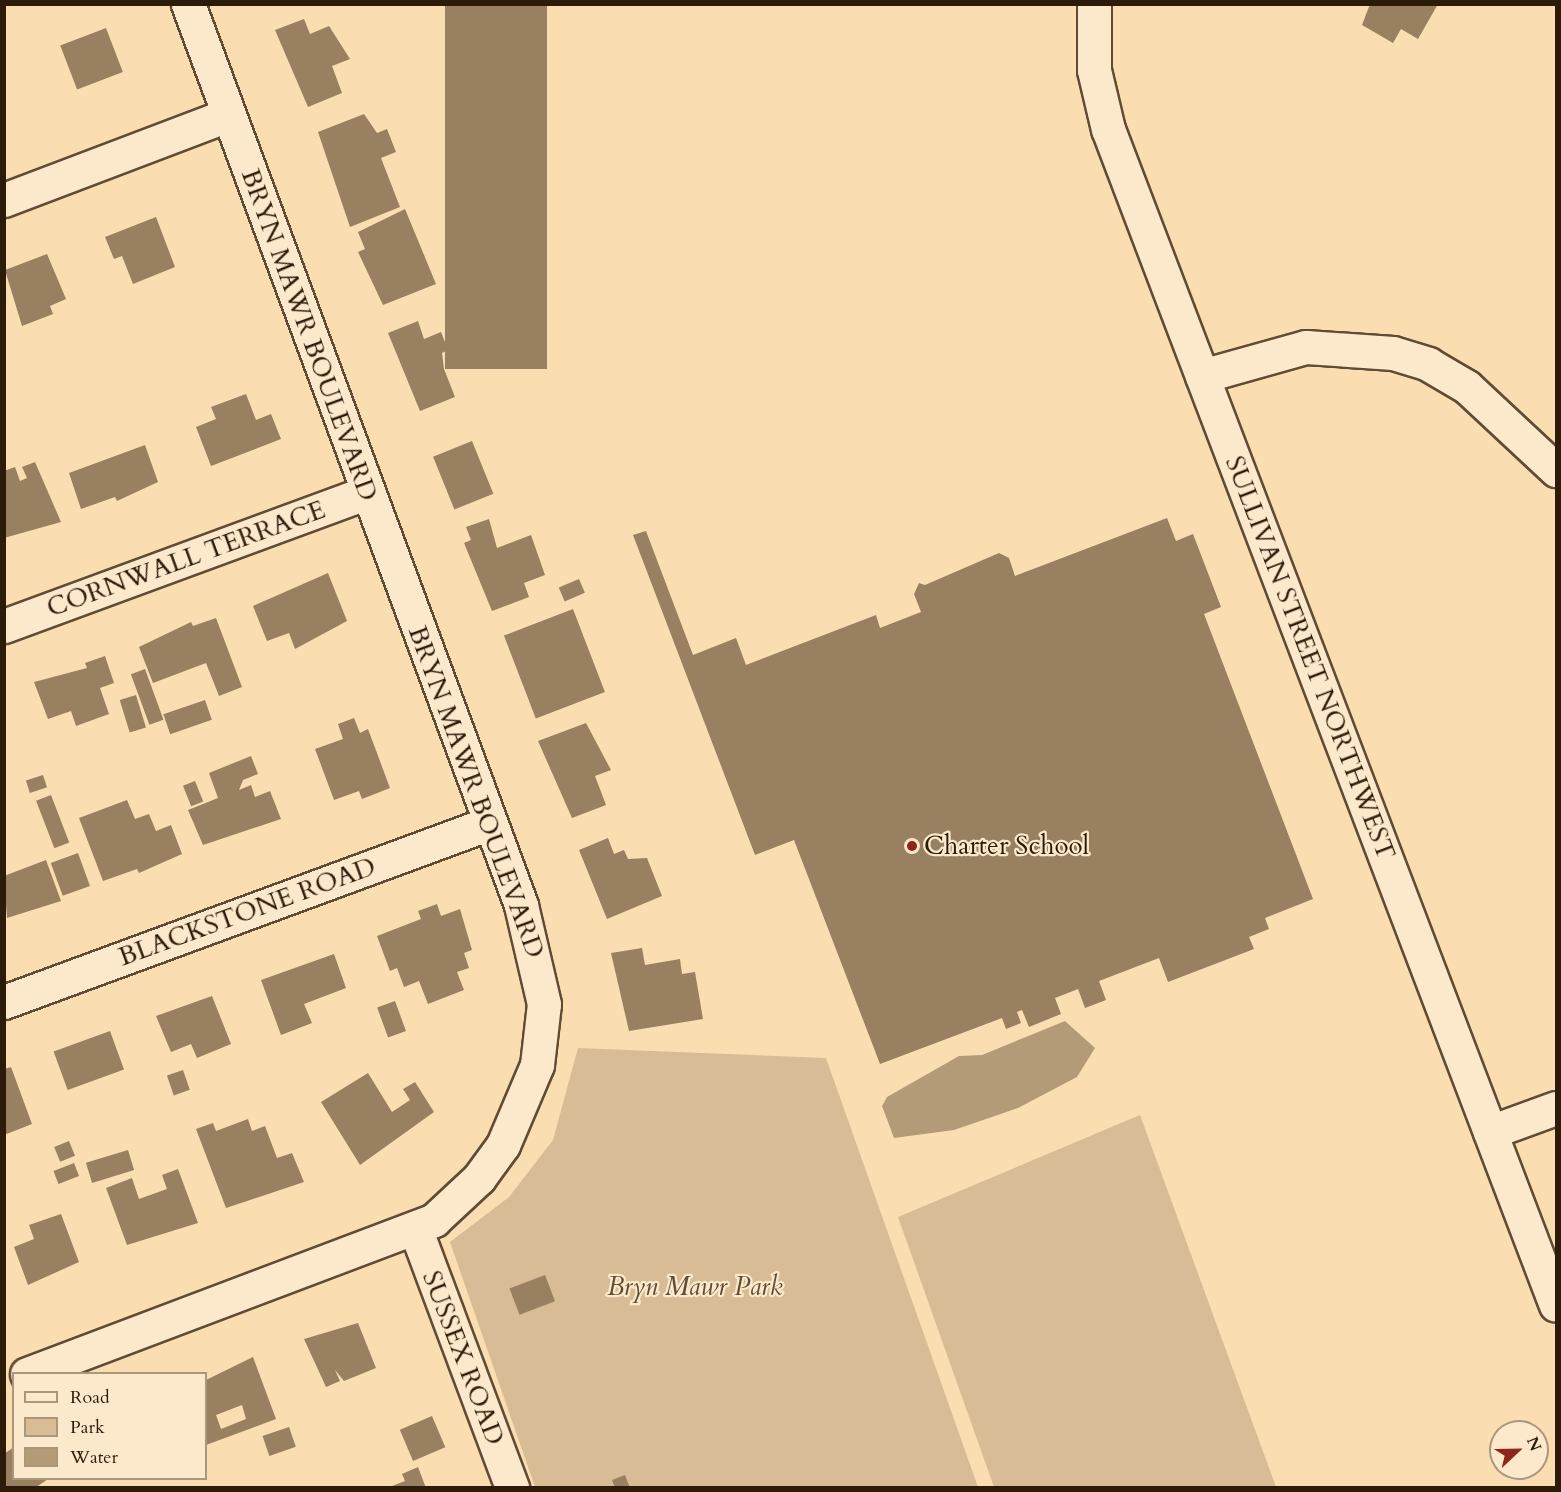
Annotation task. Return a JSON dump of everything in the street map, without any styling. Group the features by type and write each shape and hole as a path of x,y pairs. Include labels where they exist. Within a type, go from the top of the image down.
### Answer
{"street":[{"name":"BRYN MAWR BOULEVARD","path":"32,1372 434,1220 479,1178 520,1116 537,1065 541,977 490,823 188,4"},
{"name":"SULLIVAN STREET NORTHWEST","path":"1094,4 1094,70 1108,129 1557,1305"},
{"path":"4,200 228,115"},
{"path":"1202,376 1306,347 1393,352 1428,364 1467,387 1557,470"},
{"name":"CORNWALL TERRACE","path":"4,626 368,492"},
{"name":"BLACKSTONE ROAD","path":"4,1002 490,823"},
{"path":"1490,1132 1557,1108"},
{"name":"SUSSEX ROAD","path":"415,1228 512,1488"}],"green space":[{"name":"Bryn Mawr Park","path":"578,1048 826,1058 978,1487 535,1487 450,1242 509,1197 553,1140"},
{"path":"1140,1115 1276,1487 994,1487 898,1217"}],"water":[{"path":"1065,1021 1095,1048 1077,1077 1018,1108 954,1130 894,1138 882,1106 887,1097 959,1056 982,1055"}],"building":[{"path":"445,4 547,4 547,369 445,369"},
{"path":"1370,4 1438,4 1418,39 1401,29 1393,43 1362,25"},
{"path":"304,19 310,34 329,26 350,59 332,66 342,93 308,107 275,30"},
{"path":"106,28 123,72 77,89 60,46"},
{"path":"364,114 377,133 387,129 396,152 381,158 400,207 350,227 318,132"},
{"path":"405,209 436,284 383,305 358,252 365,249 358,232"},
{"path":"156,217 175,267 133,284 122,256 114,259 105,237"},
{"path":"47,254 66,299 50,306 53,314 22,326 5,270"},
{"path":"418,321 424,339 441,332 448,350 442,353 444,369 455,397 420,411 388,333"},
{"path":"246,394 256,420 271,414 281,439 211,466 196,427 216,419 211,407"},
{"path":"472,441 493,494 454,510 433,457"},
{"path":"145,445 158,482 117,501 115,497 81,509 69,473"},
{"path":"35,462 61,522 4,538 4,471 15,467 20,481 27,478 22,467"},
{"path":"1167,518 1176,541 1193,534 1221,607 1204,614 1313,899 1265,918 1269,929 1249,937 1254,949 1168,982 1159,958 1099,981 1106,1000 1085,1008 1078,989 1055,998 1061,1014 1029,1027 1022,1010 1017,1012 1021,1023 1006,1029 1002,1018 880,1064 794,840 755,855 633,535 646,531 693,655 736,638 746,665 876,615 880,628 921,612 914,594 919,583 925,585 999,553 1009,558 1015,576"},
{"path":"489,519 497,548 531,535 545,575 524,583 529,597 492,611 464,543 471,540 466,527"},
{"path":"328,573 347,621 295,649 289,633 267,641 253,606"},
{"path":"579,579 585,593 565,601 559,588"},
{"path":"573,609 605,692 536,719 504,636"},
{"path":"216,618 242,687 219,696 206,663 153,683 139,647 191,622 193,626"},
{"path":"105,656 114,683 100,688 109,714 76,726 71,711 48,719 34,682 87,668 85,663"},
{"path":"145,669 163,720 149,725 131,674"},
{"path":"136,695 146,728 130,732 120,700"},
{"path":"205,700 212,720 170,734 163,714"},
{"path":"354,718 360,733 368,729 390,788 362,799 359,791 334,800 315,749 343,739 338,724"},
{"path":"586,723 611,770 595,776 606,805 572,818 538,741"},
{"path":"251,756 258,774 243,780 239,790 251,785 255,797 270,791 281,819 203,845 188,810 218,798 209,773"},
{"path":"43,775 47,787 30,793 26,781"},
{"path":"195,781 203,801 191,806 183,786"},
{"path":"51,795 69,843 54,848 36,801"},
{"path":"127,800 135,819 149,814 156,831 171,825 182,854 139,873 137,869 103,881 79,818"},
{"path":"608,838 614,854 624,850 628,859 647,858 662,896 607,919 579,850"},
{"path":"78,853 90,886 63,896 51,863"},
{"path":"46,860 61,901 7,918 4,876"},
{"path":"437,904 441,916 460,909 472,950 464,953 469,968 457,972 464,990 428,1004 419,981 404,987 397,968 390,971 377,936 421,919 418,911"},
{"path":"642,948 645,965 680,959 682,974 695,972 703,1019 629,1031 611,953"},
{"path":"334,954 346,988 304,1004 312,1023 281,1035 261,980"},
{"path":"212,996 231,1044 197,1058 191,1044 171,1052 156,1016"},
{"path":"395,1001 406,1031 388,1038 377,1007"},
{"path":"110,1031 124,1070 68,1090 54,1052"},
{"path":"11,1067 32,1124 4,1135 4,1069"},
{"path":"183,1070 190,1090 174,1095 167,1076"},
{"path":"368,1073 392,1112 410,1100 403,1089 415,1082 434,1112 360,1165 321,1102"},
{"path":"248,1119 252,1131 265,1126 277,1158 292,1153 304,1182 226,1208 196,1129 213,1123 216,1131"},
{"path":"69,1141 75,1156 60,1162 54,1147"},
{"path":"128,1150 134,1170 92,1183 86,1163"},
{"path":"74,1163 79,1176 58,1184 53,1171"},
{"path":"178,1169 198,1223 127,1245 106,1188 132,1178 139,1199 167,1189 162,1175"},
{"path":"61,1214 79,1262 28,1285 14,1247 34,1239 29,1225"},
{"path":"545,1275 555,1301 520,1315 510,1289"},
{"path":"358,1323 376,1368 344,1381 335,1370 340,1381 326,1387 304,1339"},
{"path":"253,1357 276,1419 207,1445 207,1380","holes":["242,1405 246,1419 221,1429 216,1415"]},
{"path":"432,1416 445,1447 413,1461 400,1430"},
{"path":"289,1427 296,1447 269,1456 263,1436"},
{"path":"12,1448 12,1480 47,1480 35,1488 4,1488 4,1454"},
{"path":"418,1467 426,1488 387,1488 405,1481 402,1474"},
{"path":"625,1475 630,1488 615,1488 612,1480"}],"place":[{"name":"Charter School","path":"912,846"}]}
